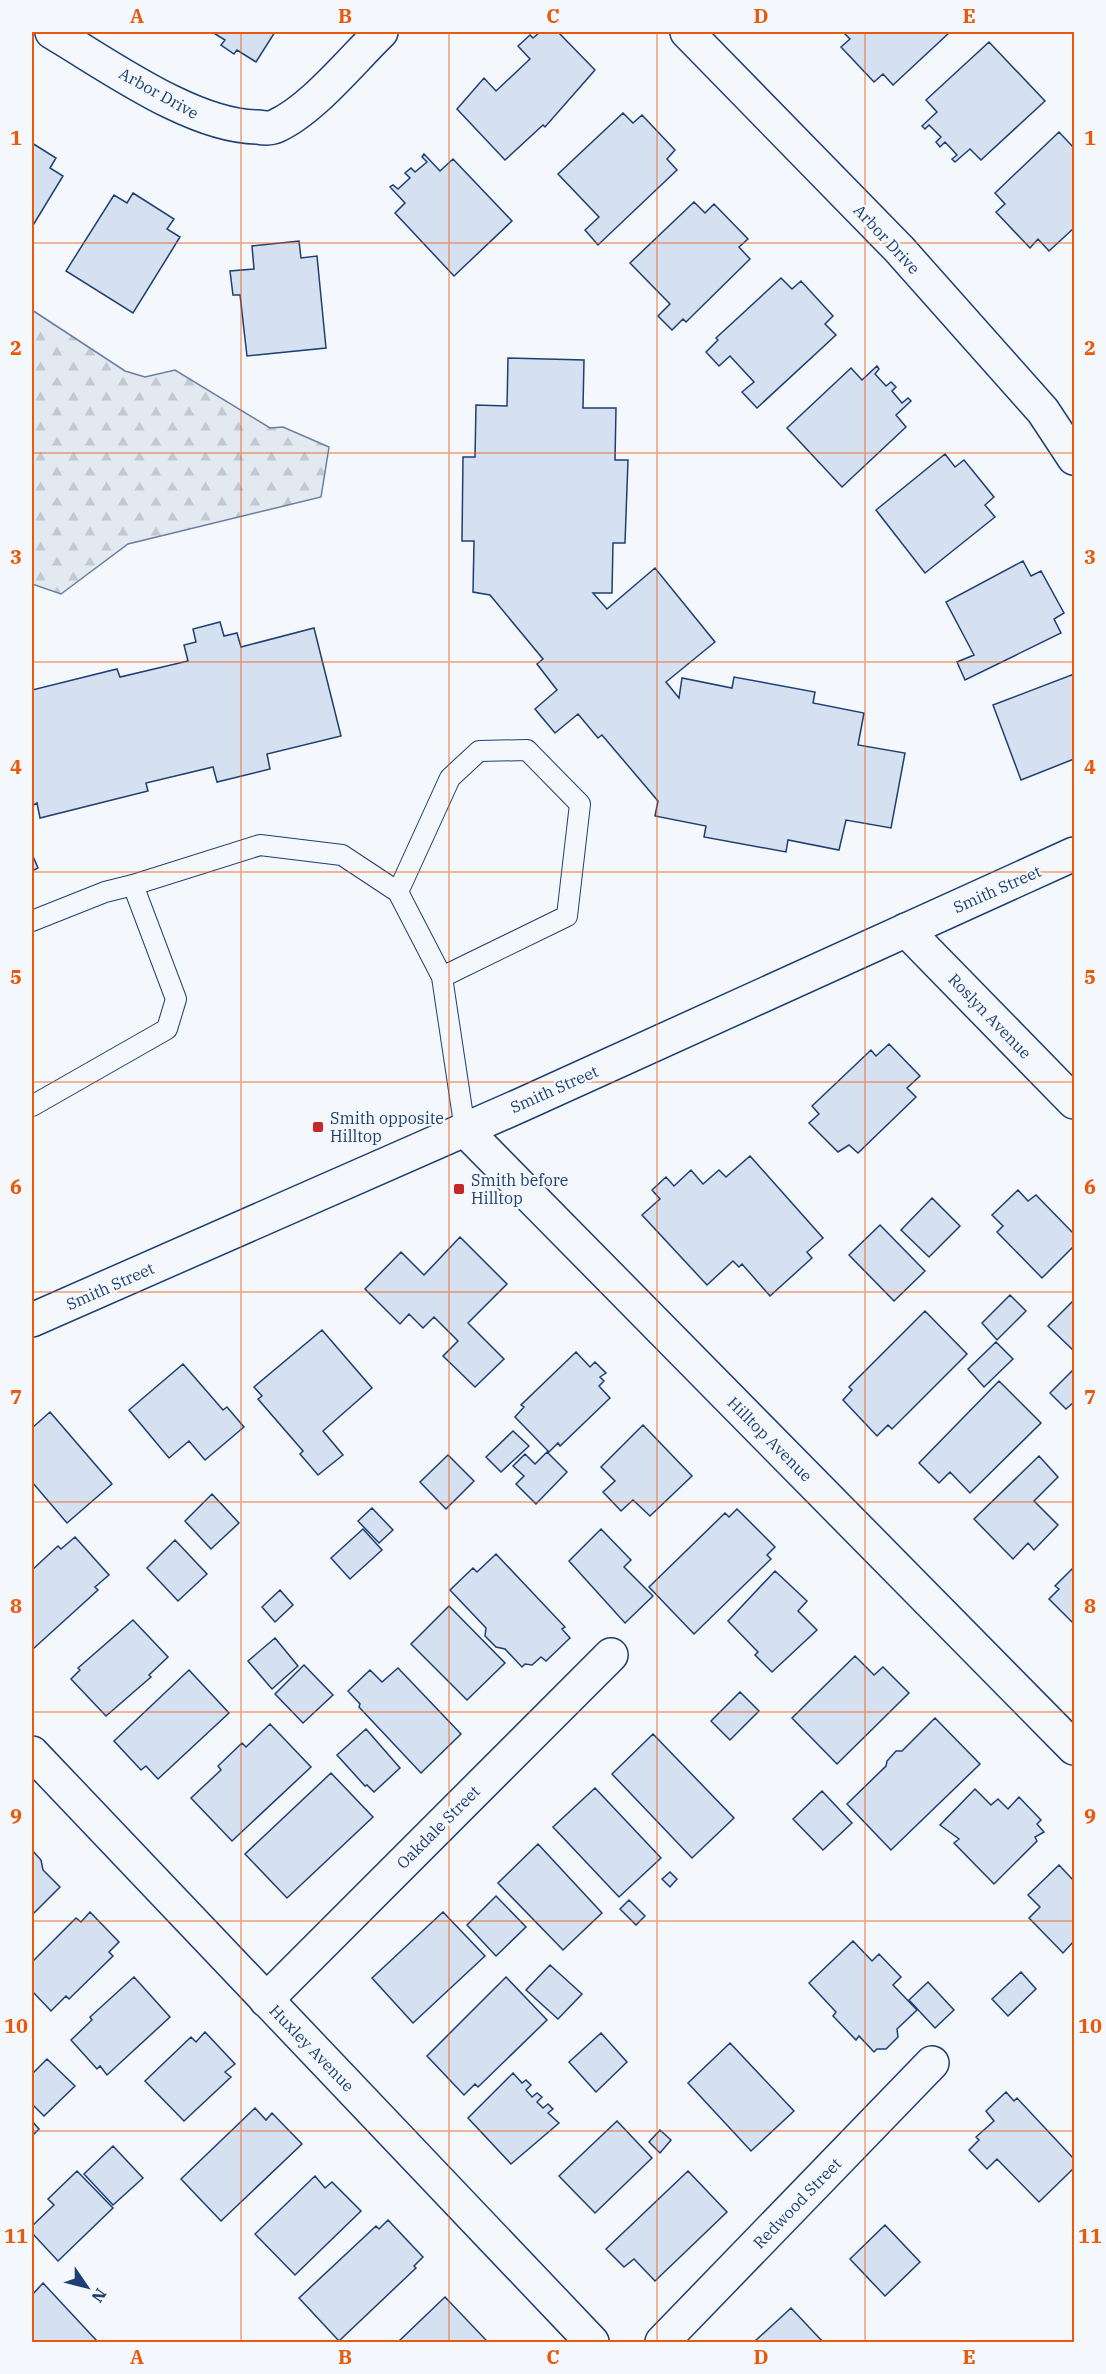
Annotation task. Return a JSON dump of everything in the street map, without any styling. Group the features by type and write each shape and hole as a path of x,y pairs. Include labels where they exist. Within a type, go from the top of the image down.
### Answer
{"street":[{"name":"Arbor Drive","path":"52,32 201,117 244,127 274,128 304,109 381,32"},
{"name":"Arbor Drive","path":"687,32 898,249 1043,411 1074,458"},
{"name":"Smith Street","path":"32,1320 465,1130 1074,854"},
{"name":"Roslyn Avenue","path":"906,930 1074,1101"},
{"name":"Hilltop Avenue","path":"465,1130 1074,1748"},
{"name":"Oakdale Street","path":"266,2000 610,1655"},
{"name":"Huxley Avenue","path":"32,1753 592,2343"},
{"name":"Redwood Street","path":"662,2343 932,2063"}],"lane":[{"path":"398,892 450,778 479,751 527,750 579,804 567,916 442,977"},
{"path":"32,921 105,892 260,845 342,855 398,892 442,977 465,1130"},
{"path":"32,1106 167,1029 176,999 133,885"}],"green space":[{"path":"32,310 125,371 145,377 175,370 270,428 283,427 329,447 321,497 128,544 61,594 32,584"}],"building":[{"path":"212,32 275,32 256,62 237,50 234,54 221,45 225,40"},
{"path":"540,32 558,32 595,70 545,127 543,125 505,160 457,109 484,78 496,91 530,59 518,46 530,35 533,38"},
{"path":"843,32 950,32 893,85 883,74 874,82 841,47 850,39"},
{"path":"989,42 1045,101 981,160 970,149 955,162 952,159 957,155 945,142 940,147 936,142 941,137 929,125 925,129 922,126 937,112 926,100"},
{"path":"623,113 633,123 642,115 675,150 667,159 677,170 598,245 585,230 599,217 558,174"},
{"path":"1059,132 1074,148 1074,228 1049,251 1038,239 1030,248 996,212 1005,204 995,193"},
{"path":"32,143 56,158 50,168 63,176 32,227"},
{"path":"424,154 440,171 453,159 512,221 454,276 395,213 405,203 390,187 393,185 398,189 410,178 405,173 411,168 415,172 427,162 422,157"},
{"path":"133,193 174,219 167,229 180,237 133,313 66,271 114,195 127,203"},
{"path":"694,202 705,213 714,204 748,239 739,247 750,259 686,322 683,319 672,330 658,316 670,304 630,263"},
{"path":"299,241 301,258 317,256 326,348 247,356 240,295 233,295 230,271 254,269 252,246"},
{"path":"781,278 792,289 801,281 833,316 825,324 836,335 757,408 742,392 754,382 730,356 719,366 706,352 718,340 716,338"},
{"path":"508,358 584,360 583,408 616,408 615,460 628,460 625,543 613,543 612,593 593,593 607,609 655,568 715,642 666,682 679,698 682,678 732,688 734,677 815,692 813,703 864,713 858,745 905,753 891,828 846,820 839,850 788,840 786,852 704,837 706,826 655,816 658,801 602,735 598,738 578,714 555,733 535,709 557,690 537,664 543,659 490,595 473,592 474,541 462,541 463,457 475,457 476,405 507,406"},
{"path":"877,366 879,369 875,374 886,386 891,382 896,387 892,391 902,403 908,398 911,401 896,415 906,427 842,487 787,428 851,368 862,380"},
{"path":"945,454 955,467 964,460 994,497 985,505 995,517 925,573 876,510"},
{"path":"1023,561 1031,576 1041,571 1064,613 1054,619 1061,633 965,680 957,662 974,655 946,602"},
{"path":"220,622 224,636 237,633 241,647 314,628 341,736 267,754 270,769 217,782 213,767 146,783 148,791 40,818 37,803 32,806 32,690 117,669 120,677 188,661 184,645 196,642 193,629"},
{"path":"1074,674 1074,759 1021,780 993,705"},
{"path":"32,854 38,868 32,871"},
{"path":"889,1044 920,1076 907,1088 916,1097 858,1153 849,1145 838,1152 809,1123 819,1114 812,1106 871,1050 876,1056"},
{"path":"750,1156 823,1238 807,1252 812,1258 770,1296 742,1264 739,1267 733,1261 707,1285 642,1215 660,1199 652,1190 666,1177 674,1186 691,1170 703,1184 719,1170 726,1177"},
{"path":"1018,1190 1028,1201 1036,1195 1074,1234 1074,1246 1042,1278 997,1232 1003,1226 992,1215"},
{"path":"932,1198 960,1226 929,1257 901,1230"},
{"path":"880,1225 925,1271 894,1301 849,1255"},
{"path":"460,1237 507,1284 468,1323 504,1359 475,1387 443,1356 458,1341 434,1317 423,1328 409,1314 400,1324 365,1289 401,1252 424,1275"},
{"path":"1010,1295 1026,1311 997,1340 982,1323"},
{"path":"1074,1300 1074,1351 1048,1326"},
{"path":"925,1311 967,1354 892,1429 888,1425 877,1436 843,1400 852,1390 849,1387"},
{"path":"322,1330 372,1388 323,1431 343,1455 318,1475 300,1454 303,1451 258,1399 262,1396 254,1387"},
{"path":"996,1342 1013,1359 984,1387 968,1369"},
{"path":"576,1352 590,1367 595,1362 606,1373 600,1377 604,1381 599,1386 610,1398 560,1446 558,1443 549,1452 515,1417 524,1407 521,1405"},
{"path":"183,1364 223,1410 227,1407 244,1427 205,1460 189,1441 169,1458 129,1410"},
{"path":"1074,1369 1074,1402 1066,1409 1050,1393"},
{"path":"999,1381 1041,1423 970,1493 950,1472 939,1483 919,1463"},
{"path":"50,1412 112,1484 67,1523 32,1482 32,1428"},
{"path":"643,1425 692,1476 650,1516 633,1500 621,1511 603,1492 615,1481 601,1467"},
{"path":"513,1431 529,1446 501,1472 486,1457"},
{"path":"547,1452 567,1472 536,1504 516,1484 524,1476 513,1466 525,1454 535,1464"},
{"path":"448,1455 474,1481 446,1509 420,1482"},
{"path":"1039,1456 1058,1477 1034,1501 1058,1525 1034,1550 1028,1543 1013,1559 974,1519"},
{"path":"212,1494 239,1523 211,1549 185,1521"},
{"path":"372,1508 393,1530 379,1543 358,1521"},
{"path":"737,1509 775,1547 767,1555 771,1559 694,1634 649,1587 725,1513 729,1517"},
{"path":"363,1529 382,1550 350,1579 331,1558"},
{"path":"601,1529 631,1560 624,1567 653,1596 625,1623 569,1561"},
{"path":"75,1537 109,1575 95,1587 98,1590 33,1649 32,1570 58,1546 61,1549"},
{"path":"175,1540 207,1574 178,1601 147,1568"},
{"path":"496,1554 565,1627 562,1629 570,1638 546,1661 541,1657 532,1665 525,1664 522,1667 505,1649 496,1647 485,1636 486,1628 450,1590 473,1568 477,1572"},
{"path":"1074,1567 1074,1624 1049,1599 1059,1589 1055,1586"},
{"path":"775,1571 807,1601 798,1611 817,1630 772,1672 755,1655 758,1652 728,1621"},
{"path":"280,1590 293,1605 275,1622 262,1607"},
{"path":"449,1606 505,1663 467,1700 411,1644"},
{"path":"133,1620 168,1657 149,1675 151,1677 106,1716 71,1679 80,1670 78,1668"},
{"path":"275,1638 298,1666 272,1689 248,1661"},
{"path":"855,1656 874,1675 883,1667 909,1693 837,1764 792,1718"},
{"path":"304,1665 333,1695 303,1723 275,1694"},
{"path":"398,1668 461,1734 421,1773 359,1707 360,1704 348,1691 370,1670 382,1682"},
{"path":"189,1670 229,1713 158,1779 146,1766 141,1770 114,1741"},
{"path":"740,1692 759,1711 730,1740 711,1721"},
{"path":"935,1718 980,1764 891,1850 847,1804 886,1766 887,1761 896,1751 902,1751"},
{"path":"270,1724 311,1767 232,1841 191,1798 221,1770 218,1766 242,1743 246,1747"},
{"path":"366,1729 400,1768 374,1792 367,1785 365,1786 337,1755"},
{"path":"653,1734 734,1818 692,1858 612,1774"},
{"path":"331,1773 373,1817 287,1898 245,1854"},
{"path":"595,1788 661,1858 619,1897 553,1827"},
{"path":"975,1789 991,1805 998,1799 1008,1809 1019,1797 1041,1820 1037,1824 1044,1832 1035,1837 1037,1841 994,1884 954,1843 959,1839 940,1825"},
{"path":"822,1791 852,1823 823,1850 793,1819"},
{"path":"538,1844 602,1913 563,1950 498,1883"},
{"path":"32,1850 41,1860 43,1870 60,1887 32,1915"},
{"path":"1059,1865 1074,1881 1074,1941 1063,1953 1029,1918 1040,1907 1028,1895"},
{"path":"670,1872 677,1879 670,1887 662,1879"},
{"path":"496,1896 526,1927 496,1956 467,1925"},
{"path":"629,1900 645,1916 636,1925 620,1909"},
{"path":"90,1912 119,1942 109,1952 113,1956 69,1999 66,1996 51,2011 32,1991 33,1961 76,1918 81,1922"},
{"path":"443,1912 485,1956 413,2023 372,1978"},
{"path":"853,1941 872,1961 879,1954 901,1977 893,1985 917,2010 897,2029 898,2037 886,2049 877,2049 874,2052 859,2036 856,2040 833,2016 836,2012 809,1983"},
{"path":"550,1965 582,1994 558,2019 526,1990"},
{"path":"1021,1972 1036,1989 1008,2016 992,1999"},
{"path":"134,1977 170,2017 107,2075 100,2066 97,2069 71,2040 92,2020 90,2017"},
{"path":"506,1977 547,2020 478,2087 475,2084 464,2095 427,2056"},
{"path":"928,1982 954,2010 935,2028 909,2000"},
{"path":"205,2032 235,2064 225,2072 231,2077 184,2121 145,2081 191,2037 196,2042"},
{"path":"601,2033 627,2062 596,2092 569,2062"},
{"path":"730,2043 794,2111 751,2151 688,2083"},
{"path":"47,2059 75,2086 44,2116 32,2104 32,2074"},
{"path":"513,2073 522,2083 526,2080 531,2085 526,2090 532,2097 537,2093 542,2097 537,2102 543,2108 548,2104 553,2109 548,2113 559,2123 511,2164 468,2118"},
{"path":"1006,2092 1014,2101 1017,2098 1074,2159 1074,2168 1039,2202 997,2159 987,2169 969,2150 979,2140 976,2137 994,2121 986,2111"},
{"path":"255,2108 266,2120 272,2113 302,2144 221,2221 181,2179"},
{"path":"32,2121 39,2129 32,2136"},
{"path":"617,2121 652,2158 595,2213 559,2176"},
{"path":"660,2130 671,2140 660,2153 649,2142"},
{"path":"113,2146 143,2178 113,2205 84,2174"},
{"path":"77,2171 113,2208 58,2261 32,2233 32,2226 54,2205 48,2199"},
{"path":"688,2171 727,2212 655,2281 634,2259 624,2267 606,2249"},
{"path":"315,2176 325,2188 332,2182 361,2211 295,2275 255,2234"},
{"path":"388,2220 423,2257 414,2266 416,2268 339,2341 299,2298 376,2226 379,2229"},
{"path":"885,2225 920,2262 885,2296 850,2259"},
{"path":"43,2283 97,2341 32,2342 32,2295"},
{"path":"445,2297 486,2340 483,2342 398,2342"},
{"path":"791,2308 823,2342 754,2342"}],"place":[{"name":"Smith opposite Hilltop","path":"318,1127"},
{"name":"Smith before Hilltop","path":"459,1189"}]}
